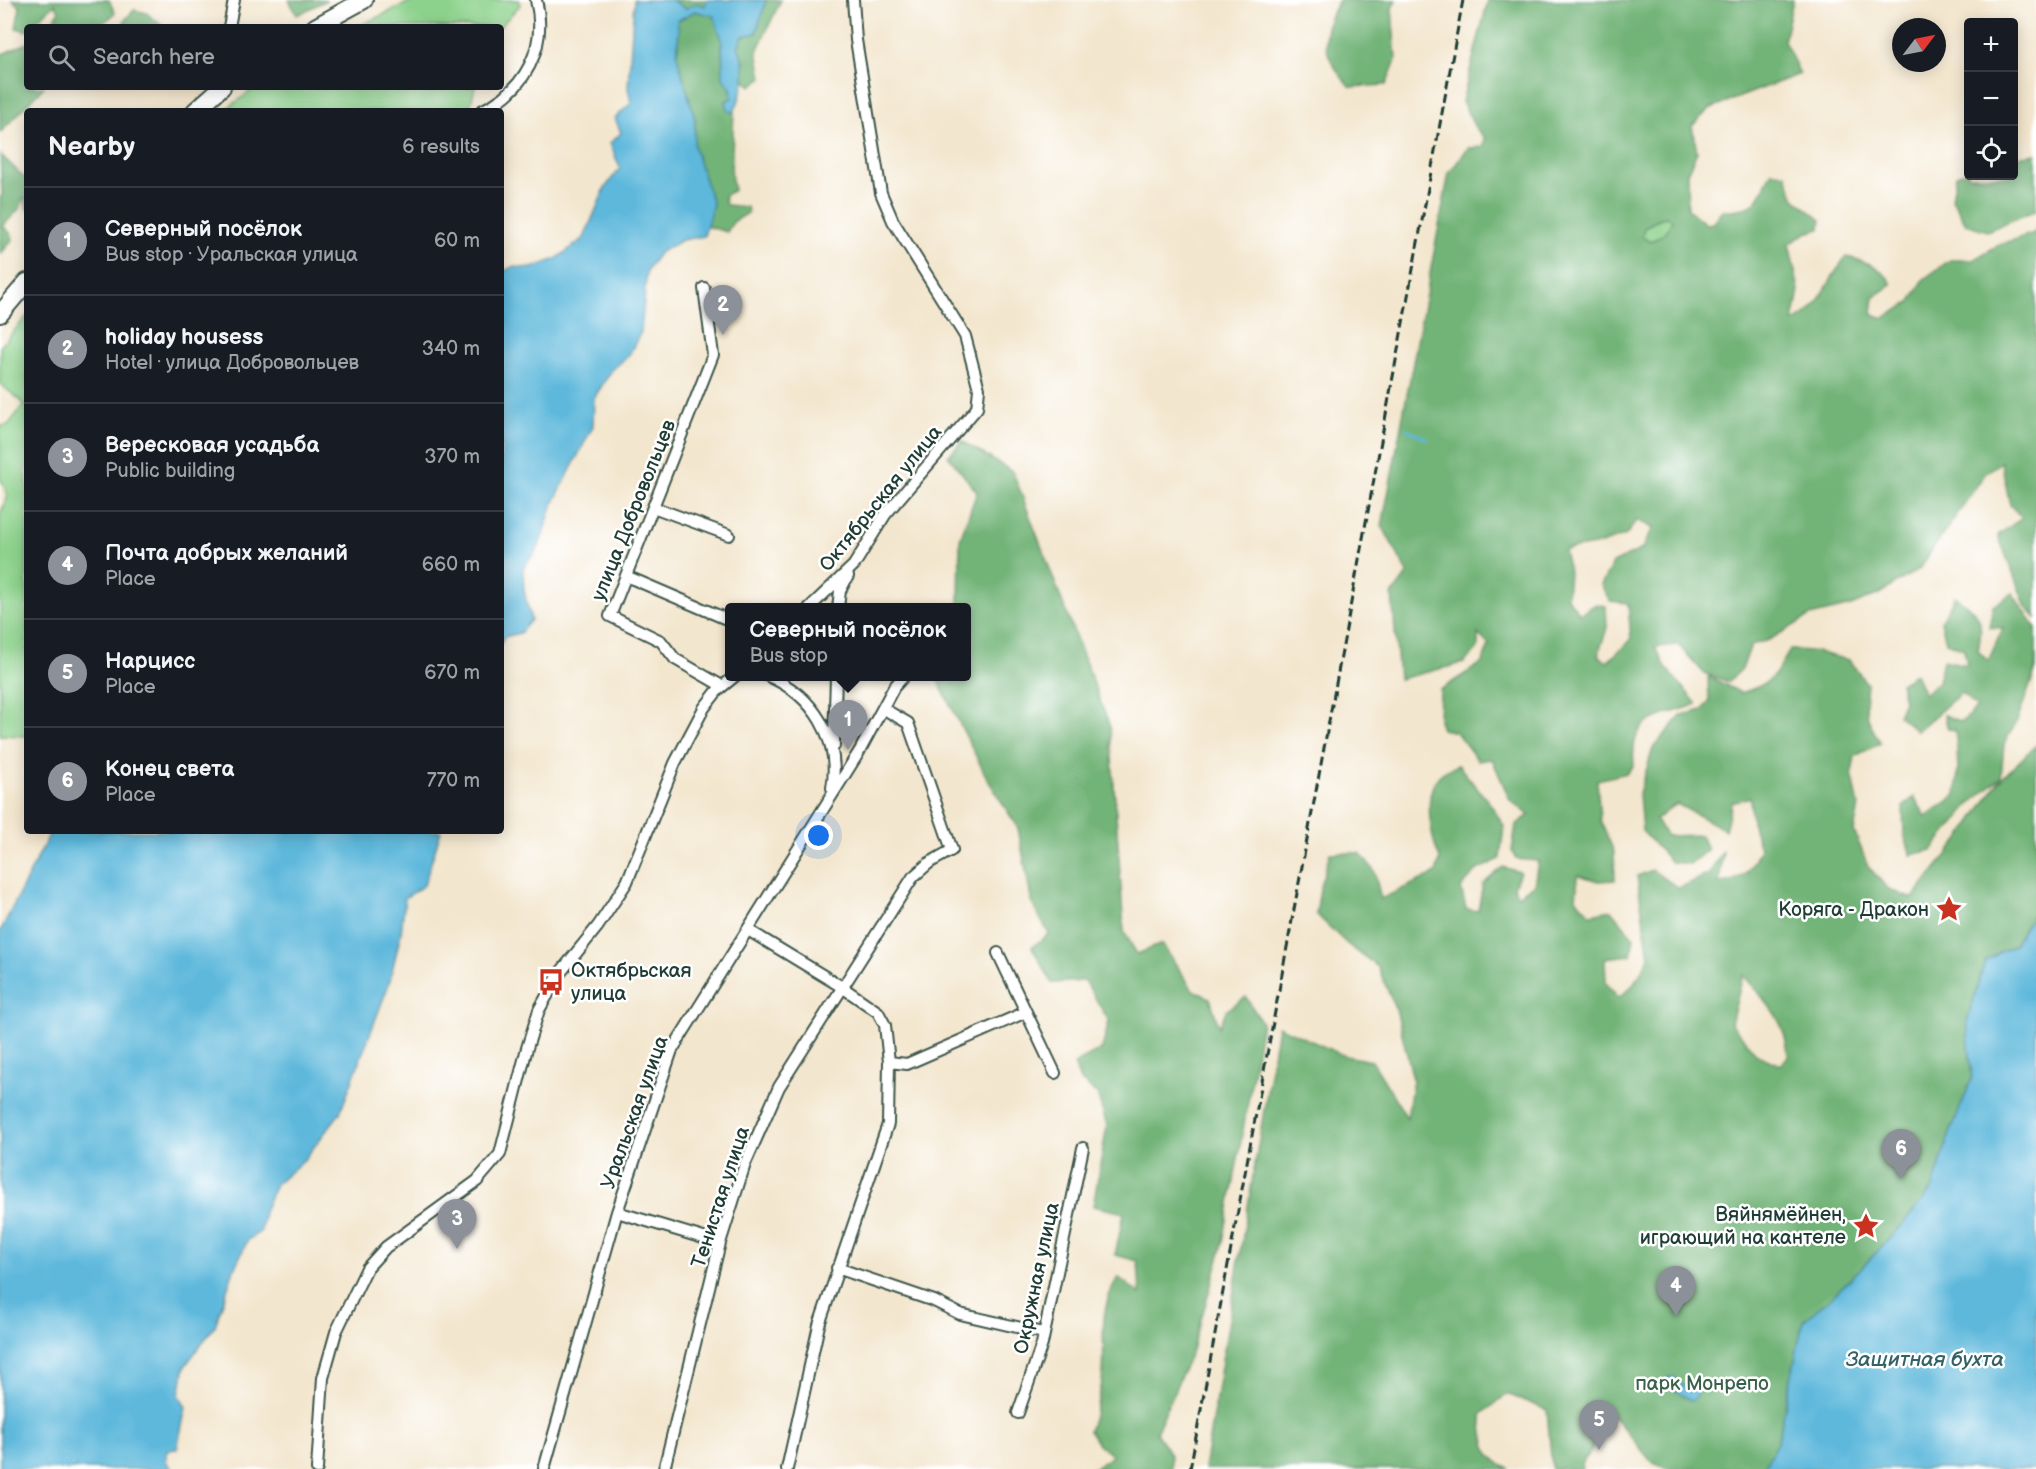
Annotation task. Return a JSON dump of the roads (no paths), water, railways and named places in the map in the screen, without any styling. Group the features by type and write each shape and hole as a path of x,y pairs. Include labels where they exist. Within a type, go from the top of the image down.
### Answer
{"main road":[{"path":"320,24 364,0"},
{"path":"198,108 218,90"},
{"path":"0,314 24,286"}],"street":[{"path":"230,24 234,0"},
{"path":"488,108 514,89 540,40 536,0"},
{"name":"Октябрьская улица","path":"814,603 854,565 885,515 977,408 980,389 965,336 893,221 881,193 856,40 853,0"},
{"name":"улица Добровольцев","path":"704,288 713,355 610,616 661,641 675,658 722,686"},
{"path":"653,507 729,535"},
{"path":"839,603 840,591 854,565"},
{"path":"626,576 724,618"},
{"path":"317,1469 322,1378 336,1332 367,1268 386,1247 483,1176 500,1155 526,1048 539,1010 560,974 598,926 627,882 679,753 704,708 722,686 729,681"},
{"path":"777,681 790,688 813,708 828,734 833,758"},
{"path":"830,794 834,780 836,681"},
{"name":"Уральская улица","path":"544,1469 617,1212 672,1050 899,681"},
{"name":"Тенистая улица","path":"664,1469 720,1243 745,1164 779,1087 913,877 929,863 952,850 908,723 884,709"},
{"path":"748,930 843,987 878,1012 885,1025 889,1062 888,1124 819,1325 787,1469"},
{"path":"998,953 1026,1012 1035,1025 1055,1073"},
{"path":"889,1062 907,1064 1026,1012"},
{"name":"Окружная улица","path":"1018,1413 1042,1344 1083,1148"},
{"path":"617,1212 720,1243"},
{"path":"837,1268 934,1300 960,1314 1043,1333"}],"water":[{"path":"634,0 672,0 686,9 695,4 705,6 707,0 766,0 756,33 743,36 738,47 743,64 744,80 734,112 728,111 726,101 732,98 731,88 723,78 722,40 714,16 695,11 677,21 679,30 677,56 695,119 694,147 713,204 704,236 682,240 660,252 647,270 641,332 629,355 612,370 594,398 593,426 552,506 539,547 523,568 524,590 531,620 520,633 504,637 504,271 512,267 532,268 556,259 584,238 605,188 620,168 610,143 621,133 615,118 631,103 628,88"},
{"path":"49,834 440,834 424,885 405,898 401,933 389,984 340,1113 304,1160 275,1185 264,1212 261,1231 248,1240 234,1269 215,1326 185,1366 179,1394 186,1407 177,1449 167,1450 166,1461 172,1469 0,1469 0,932"},
{"name":"Защитная бухта","path":"2036,909 2036,1469 1763,1469 1778,1441 1803,1321 1834,1295 1893,1236 1933,1188 1949,1136 1972,1078 1967,1022 1985,961 2014,945"},
{"path":"1668,1377 1673,1377 1687,1389 1698,1390 1697,1397 1692,1401 1666,1385"}],"waterway":[{"path":"1407,429 1427,439"}],"railway":[{"path":"1190,1469 1463,0"}],"place":[{"name":"holiday housess","path":"723,335"},
{"name":"Северный посёлок","path":"848,750"},
{"name":"Коряга - Дракон","path":"1949,909"},
{"name":"Октябрьская улица","path":"551,982"},
{"name":"Конец света","path":"1901,1179"},
{"name":"Вяйнямёйнен, играющий на кантеле","path":"1866,1226"},
{"name":"Вересковая усадьба","path":"457,1249"},
{"name":"Почта добрых желаний","path":"1676,1316"},
{"name":"Нарцисс","path":"1599,1450"}],"park label":[{"name":"парк Монрепо","path":"1702,1383"}]}
